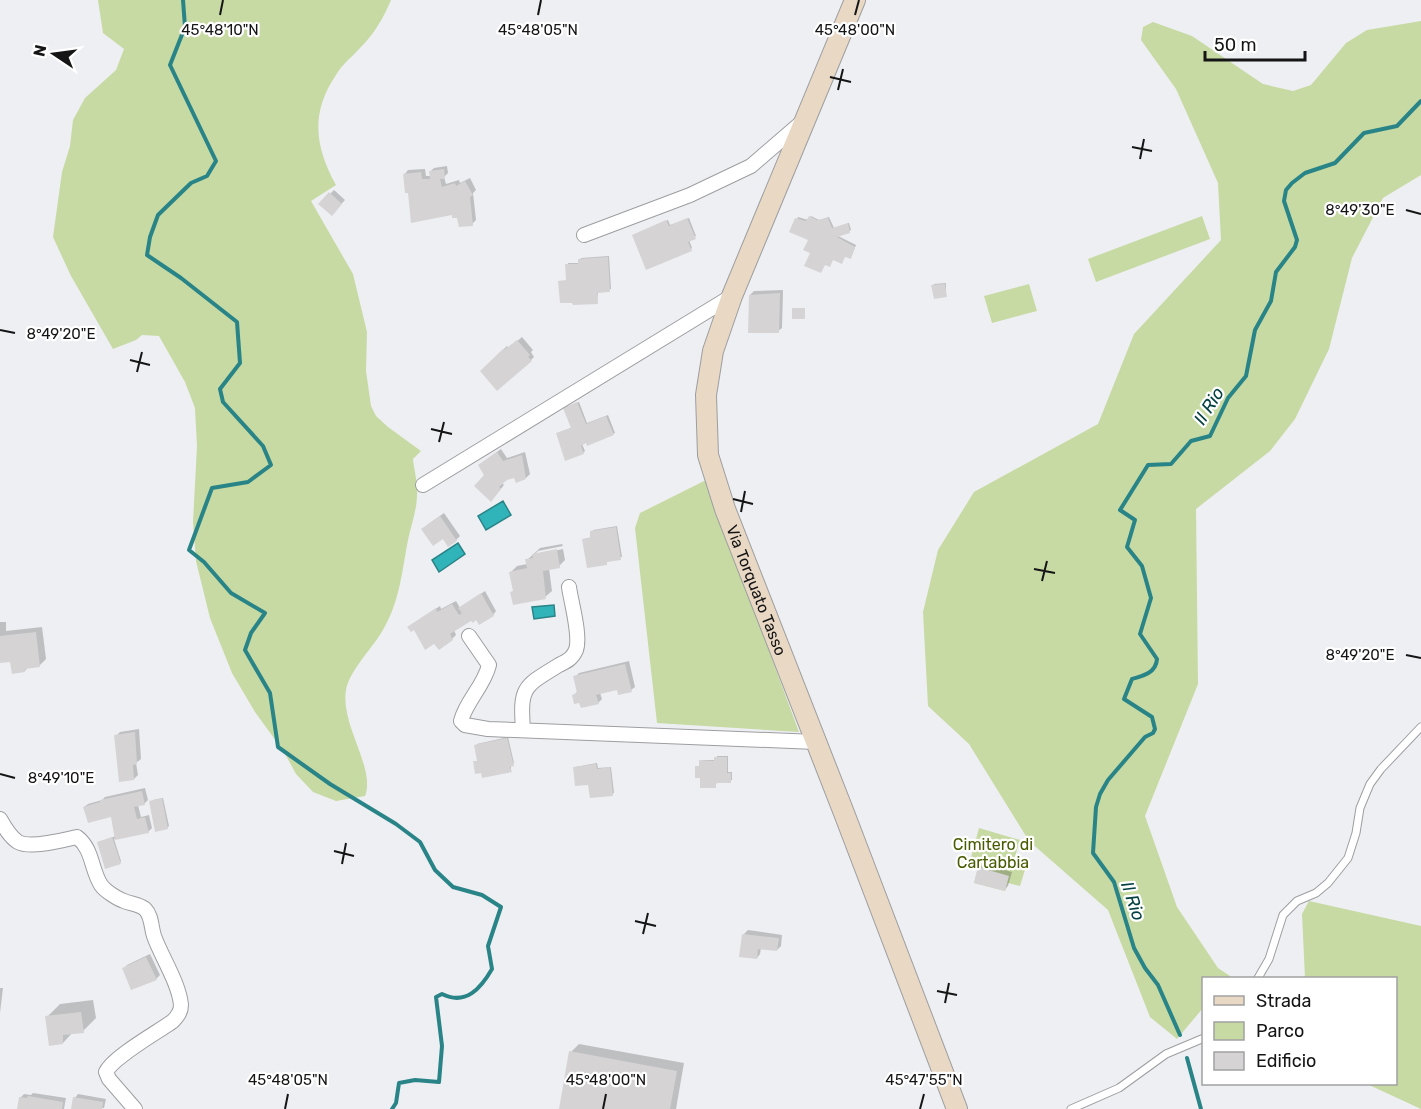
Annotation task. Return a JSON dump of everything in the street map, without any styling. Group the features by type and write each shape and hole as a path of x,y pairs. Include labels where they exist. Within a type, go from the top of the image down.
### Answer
{"street":[{"name":"Via Torquato Tasso","path":"855,0 732,296 713,351 706,395 708,454 725,509 957,1109"},
{"name":"Via Torquato Tasso","path":"584,235 690,195 751,166 804,121"},
{"path":"423,485 732,296"},
{"path":"523,730 521,702 525,690 534,681 571,658 577,648 569,586"},
{"path":"469,636 489,665 486,678 463,714 461,721 465,725 488,729 816,742"},
{"path":"0,819 10,835 20,844 38,844 77,837 89,852 103,888 123,901 139,905 149,915 153,934 181,1005 179,1014 173,1021 118,1059 106,1072 109,1079 135,1109"}],"lane":[{"path":"1259,977 1269,959 1283,915 1298,901 1316,893 1328,883 1348,858 1356,833 1360,808 1370,784 1381,769 1421,727"},
{"path":"1071,1109 1119,1088 1166,1054 1202,1038"}],"green space":[{"path":"98,0 391,0 370,37 338,71 322,103 318,130 320,144 323,157 336,185 311,201 353,274 367,332 366,371 371,406 376,416 388,427 421,451 413,459 417,500 397,596 384,628 352,674 346,690 348,717 366,773 365,796 336,801 313,792 296,774 232,673 210,618 196,561 193,522 197,446 195,408 185,382 159,336 142,335 136,340 113,349 71,276 53,237 62,172 70,146 73,120 85,98 116,70 124,49 103,33"},
{"path":"1421,21 1421,175 1383,198 1352,258 1329,349 1295,419 1270,451 1196,509 1198,684 1145,816 1177,907 1218,968 1232,977 1202,977 1202,1009 1177,1039 1150,1017 1108,910 1029,841 969,744 928,706 923,612 938,550 974,492 1098,424 1134,334 1221,240 1218,183 1176,89 1141,40 1143,27 1153,22 1192,36 1263,84 1293,91 1311,85 1346,43 1367,30"},
{"path":"1202,216 1210,239 1096,282 1088,259"},
{"path":"1029,284 1037,311 992,323 984,296"},
{"path":"706,480 799,732 657,723 635,528 640,513"},
{"name":"Cimitero di Cartabbia","path":"979,828 1020,840 1014,860 1027,863 1020,886 1008,883 1005,891 974,883 978,868 969,865"},
{"path":"1309,901 1421,926 1421,1109 1369,1085 1397,1085 1397,977 1305,977 1302,914"}],"water":[{"path":"503,501 511,515 486,530 478,516"},
{"path":"458,543 465,554 439,572 432,560"},
{"path":"554,605 555,616 534,619 532,607"}],"building":[{"path":"444,169 445,179 440,179 442,187 455,183 456,186 465,181 473,195 470,197 473,226 459,227 457,218 452,218 452,215 411,223 408,193 405,193 403,174 421,172 422,179 430,179 429,171"},
{"path":"329,192 342,204 332,216 318,204"},
{"path":"809,216 817,220 828,218 832,228 848,223 850,233 837,237 855,247 851,259 845,257 842,264 833,260 830,267 825,265 821,273 804,266 810,253 803,250 808,240 789,232 795,218 806,221"},
{"path":"687,218 696,239 688,242 692,251 646,270 632,235 666,220 669,226"},
{"path":"608,257 610,292 597,293 598,304 560,303 558,281 566,280 565,264 578,264 578,259"},
{"path":"945,284 947,297 934,299 931,285"},
{"path":"780,293 779,333 748,333 749,295"},
{"path":"792,308 805,308 805,319 792,319"},
{"path":"517,340 530,355 528,357 532,361 497,391 480,371 503,349"},
{"path":"577,402 586,424 606,416 614,435 587,446 586,443 581,446 584,454 565,461 556,433 571,428 563,408"},
{"path":"497,452 503,461 522,455 526,479 516,483 514,478 507,480 499,487 501,489 491,502 474,486 484,475 478,465"},
{"path":"440,516 457,541 448,547 443,539 433,546 421,529"},
{"path":"616,527 621,560 587,568 582,539 590,538 590,531"},
{"path":"557,549 560,568 543,571 546,599 513,605 509,572 527,568 525,559 533,558 532,554"},
{"path":"481,593 494,616 479,625 476,620 473,623 471,621 450,634 453,640 439,650 434,644 425,650 414,630 411,632 407,627 436,608 437,612 452,604 459,615 462,613 458,608"},
{"path":"36,632 40,667 12,674 10,662 0,663 0,636"},
{"path":"625,664 632,692 618,695 617,690 596,695 599,704 581,708 579,703 574,704 572,695 577,693 573,676"},
{"path":"135,732 137,764 133,765 134,780 119,782 114,735"},
{"path":"507,738 514,766 510,767 512,772 482,778 481,773 475,774 473,761 477,761 474,745"},
{"path":"714,757 727,757 727,773 731,773 731,783 716,783 716,788 700,788 700,778 695,778 695,766 699,766 699,760 714,761"},
{"path":"596,764 597,769 610,767 613,796 590,798 588,785 575,786 573,767"},
{"path":"142,791 145,805 134,807 137,819 145,817 149,833 115,840 111,817 88,823 83,807 100,802 100,800"},
{"path":"162,798 168,829 155,832 149,801"},
{"path":"112,837 121,864 105,869 97,842"},
{"path":"978,867 1009,876 1005,891 974,883"},
{"path":"742,934 779,938 777,951 758,949 757,959 739,957"},
{"path":"146,957 157,980 131,990 122,968"},
{"path":"81,1012 84,1033 63,1035 63,1044 49,1046 45,1016"},
{"path":"569,1051 677,1071 670,1109 559,1109"},
{"path":"28,1096 63,1102 62,1109 17,1109 19,1097 27,1098"},
{"path":"73,1097 103,1102 102,1109 71,1109"}],"waterway":[{"path":"183,0 185,27 170,65 216,161 207,176 191,183 158,215 150,237 147,255 181,278 237,322 240,363 220,389 223,402 263,446 271,465 248,482 212,488 189,550 204,562 231,593 265,613 251,633 245,650 270,693 278,747 330,784 396,824 420,842 435,870 453,887 482,895 501,907 488,946 492,969 483,983 465,996 458,998 442,994 436,997 442,1046 439,1082 415,1080 399,1083 396,1103 392,1109"},
{"name":"Il Rio","path":"1180,1035 1158,985 1134,948 1114,882 1093,853 1096,807 1100,794 1108,780 1145,737 1153,733 1155,729 1152,717 1124,699 1132,679 1152,671 1157,659 1140,634 1151,598 1142,566 1127,547 1135,520 1120,510 1148,465 1171,464 1191,441 1210,436 1228,398 1246,376 1255,330 1271,301 1276,272 1295,247 1297,240 1284,201 1286,190 1305,173 1335,163 1364,133 1397,126 1421,101"},
{"name":"Il Rio","path":"1187,1058 1201,1109"}]}
